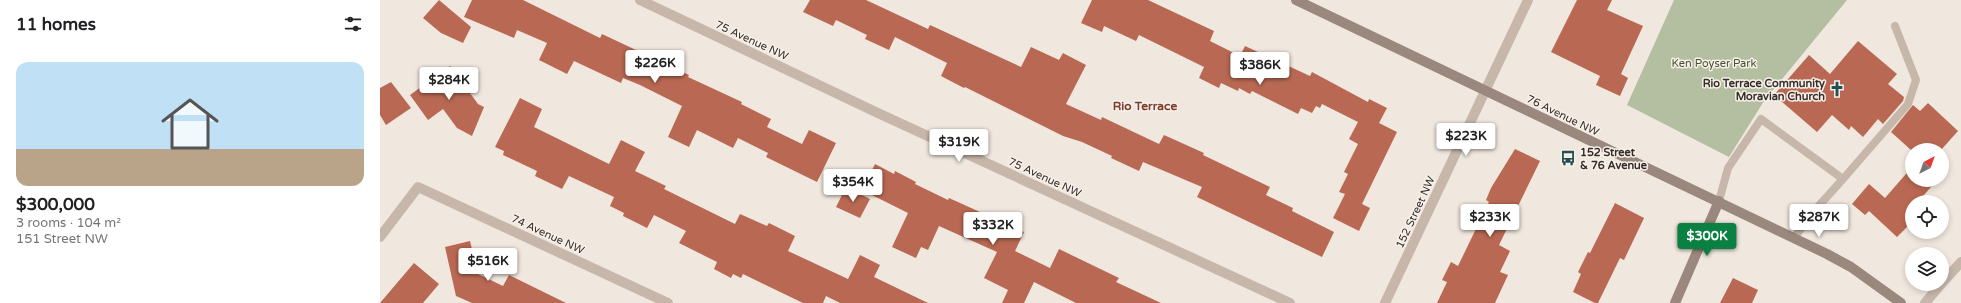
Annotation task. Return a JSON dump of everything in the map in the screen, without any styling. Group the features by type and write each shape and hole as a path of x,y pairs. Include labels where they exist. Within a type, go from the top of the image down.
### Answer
{"street":[{"name":"75 Avenue NW","path":"640,0 880,114 1290,303"},
{"name":"76 Avenue NW","path":"1296,0 1794,238 1851,267 1901,303"},
{"name":"152 Street NW","path":"1385,303 1528,0"},
{"name":"74 Avenue NW","path":"380,237 418,187 668,303"},
{"path":"1675,303 1719,201"},
{"path":"1949,276 1961,262"},
{"path":"1925,303 1936,291"}],"lane":[{"path":"1794,238 1814,211 1908,104 1916,80 1895,26"},
{"path":"1719,201 1728,168 1760,119 1843,179"}],"green space":[{"name":"Ken Poyser Park","path":"1674,0 1847,0 1764,101 1729,157 1627,105"}],"building":[{"path":"439,0 471,27 463,43 441,33 423,18"},
{"path":"472,0 523,0 600,38 602,34 742,102 741,104 771,119 767,127 802,144 809,130 836,143 817,182 766,157 768,153 738,138 733,148 697,130 689,147 668,137 682,106 640,85 623,78 621,83 574,61 567,74 539,60 547,43 517,30 514,38 464,17"},
{"path":"810,0 866,0 928,29 930,25 1021,67 1031,47 1059,60 1063,53 1086,65 1066,104 1101,120 1102,117 1159,144 1164,135 1204,153 1203,155 1270,187 1266,195 1293,208 1292,211 1334,232 1322,257 1197,197 1202,187 1143,162 1139,171 1111,158 1112,156 1082,142 1063,136 965,87 964,88 941,76 947,63 895,37 889,50 865,39 867,35 836,20 833,26 803,12"},
{"path":"1092,0 1148,0 1214,31 1210,41 1240,56 1245,46 1310,76 1312,72 1368,102 1369,99 1387,108 1379,123 1397,132 1362,204 1370,208 1359,231 1333,218 1345,194 1339,192 1348,174 1344,172 1358,144 1349,139 1358,122 1322,104 1320,108 1316,106 1312,113 1301,108 1298,114 1252,91 1250,94 1239,88 1238,91 1221,83 1219,88 1199,78 1204,67 1139,35 1136,41 1104,26 1102,32 1081,23"},
{"path":"1577,0 1612,0 1607,10 1643,26 1621,74 1628,78 1620,96 1596,85 1600,76 1551,52"},
{"name":"Rio Terrace Community Moravian Church","path":"1858,41 1897,74 1888,84 1904,97 1903,101 1883,124 1878,119 1863,137 1851,126 1849,130 1832,115 1817,132 1774,95 1809,55 1830,74"},
{"path":"450,66 478,104 484,107 472,136 457,128 443,109 428,120 410,95"},
{"path":"391,82 411,108 386,125 380,115 380,88"},
{"path":"520,98 542,109 534,127 609,164 621,140 645,152 635,171 666,186 664,189 735,224 740,214 767,226 769,223 795,236 788,251 848,279 860,255 880,265 874,277 928,303 840,303 826,296 823,303 803,303 743,274 741,278 733,274 731,278 714,269 717,262 679,243 686,231 654,215 647,228 623,216 624,213 610,206 614,197 569,176 562,189 535,176 537,171 503,155 504,151 495,147"},
{"path":"1928,103 1958,131 1947,143 1905,143 1905,145 1891,132 1913,105 1920,111"},
{"path":"1515,149 1540,161 1499,245 1510,251 1500,272 1508,275 1495,303 1437,303 1447,282 1442,280 1451,262 1458,266 1489,202 1486,200 1491,188"},
{"path":"875,164 894,174 895,171 916,182 915,184 948,200 949,198 1024,232 1015,251 1050,268 1059,249 1119,278 1116,282 1161,303 1076,303 1034,282 1024,303 1002,303 1008,290 984,278 997,252 939,226 928,250 921,247 916,258 892,247 908,213 862,190"},
{"path":"1905,175 1905,187 1931,187 1924,195 1905,195 1905,229 1897,237 1869,211 1865,215 1852,204 1869,184 1885,198"},
{"path":"846,187 870,199 860,218 836,207"},
{"path":"1615,203 1644,218 1624,260 1620,258 1598,303 1595,303 1573,292 1581,274 1578,272 1588,252 1590,253"},
{"path":"470,241 478,274 503,286 509,275 566,303 472,303 456,296 445,247"},
{"path":"414,263 439,284 423,303 380,303"},
{"path":"1733,278 1758,290 1752,303 1720,303"}],"place":[{"name":"Rio Terrace Community Moravian Church","path":"1837,89"},
{"name":"152 Street & 76 Avenue","path":"1568,158"}],"district":[{"name":"Rio Terrace","path":"1145,106"}]}
